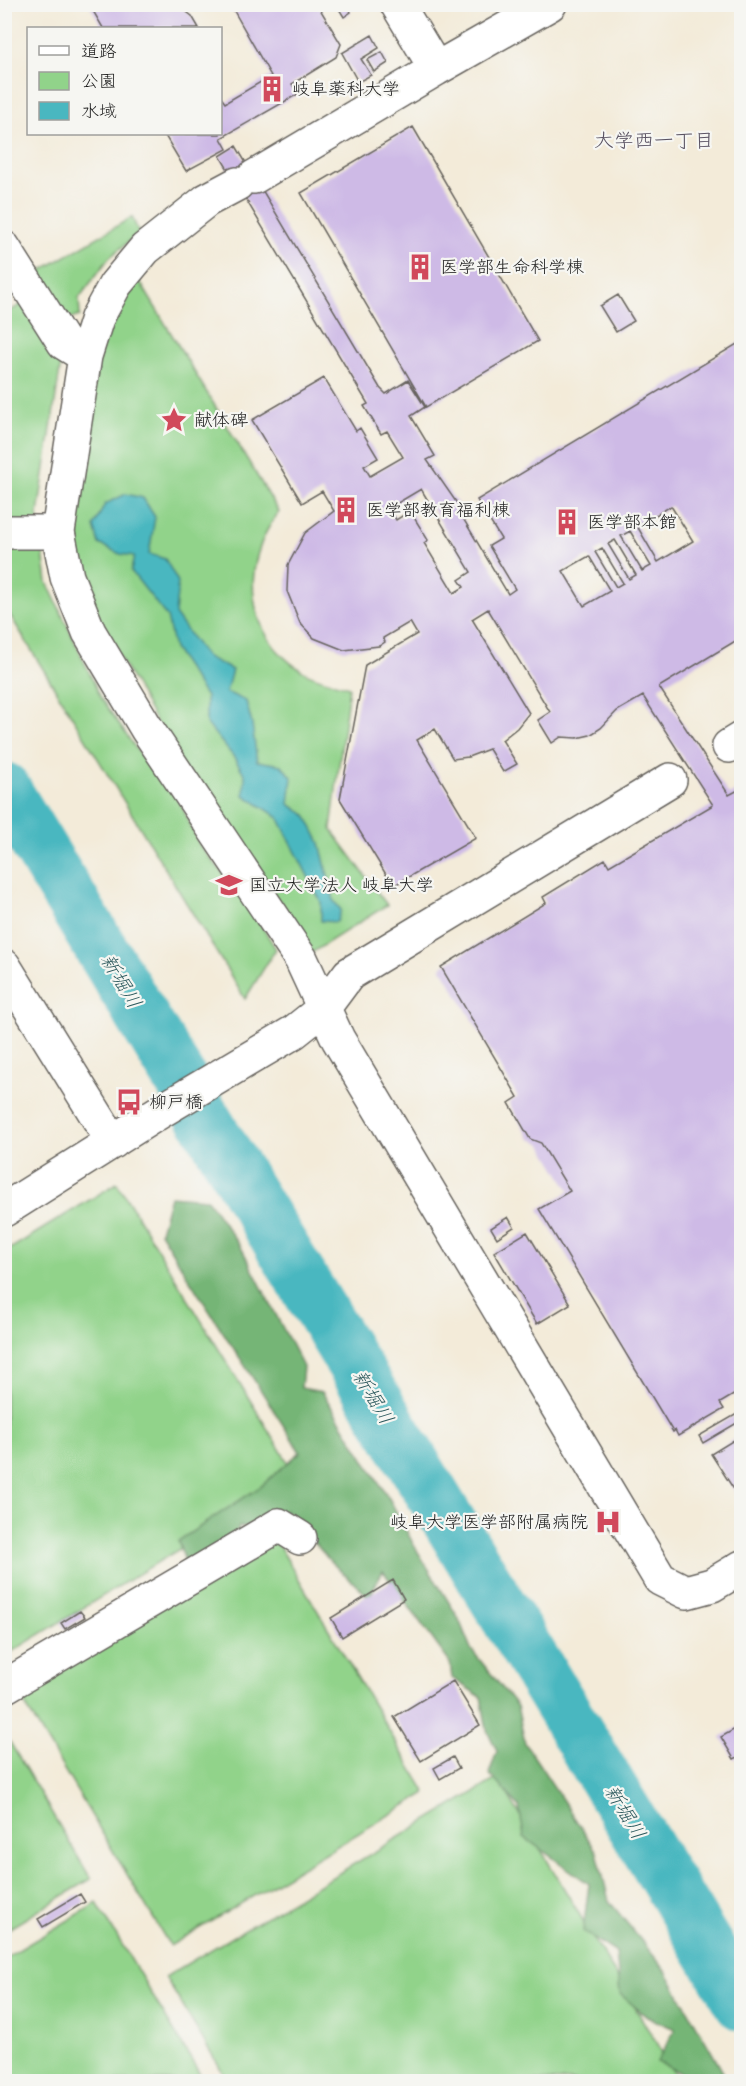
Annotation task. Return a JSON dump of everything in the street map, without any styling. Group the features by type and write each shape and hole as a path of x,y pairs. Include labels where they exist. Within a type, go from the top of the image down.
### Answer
{"lane":[{"path":"397,4 436,69"},
{"path":"550,4 207,200 145,249 115,285 97,318 85,356 58,532 67,577 89,632 147,729 301,959 344,1049 660,1579 686,1592 737,1581"},
{"path":"4,248 64,344 85,356"},
{"path":"4,532 58,532"},
{"path":"4,1210 161,1111 294,1032 323,1009 349,974 670,780"},
{"path":"4,966 113,1142"},
{"path":"4,1687 279,1525 300,1538"}],"green space":[{"path":"132,217 139,233 109,258 79,298 80,316 62,321 37,273"},
{"path":"137,277 279,512 266,532 258,553 254,575 254,597 259,618 268,638 282,655 301,670 318,678 349,687 331,829 387,905 310,954 188,779 73,574 75,459 92,362"},
{"path":"26,302 61,363 38,514 47,582 101,698 157,779 178,798 200,846 245,899 276,949 245,999 5,607 4,314"},
{"path":"117,1183 297,1477 5,1656 5,1252"},
{"path":"170,1196 207,1199 242,1249 303,1367 301,1388 322,1392 390,1500 415,1547 458,1617 471,1649 517,1706 525,1743 597,1852 609,1901 666,1971 728,2081 691,2081 690,2077 657,2062 675,2029 647,2017 620,1994 616,1953 583,1931 589,1884 524,1837 519,1806 489,1774 497,1751 487,1730 481,1697 452,1678 450,1663 383,1571 369,1597 331,1562 286,1510 283,1522 239,1527 225,1553 186,1564 178,1541 260,1487 300,1452 160,1232"},
{"path":"275,1539 426,1793 170,1946 18,1693"},
{"path":"5,1734 91,1879 4,1931"},
{"path":"498,1778 679,2081 228,2081 165,1977"},
{"path":"97,1903 204,2081 5,2081 5,1958"}],"water":[{"path":"126,494 143,498 155,517 149,554 165,559 178,582 175,614 205,656 232,670 226,692 246,701 257,761 281,765 292,777 289,804 306,815 320,843 334,901 341,910 337,922 321,921 321,902 278,817 244,795 245,775 233,756 206,723 206,697 174,649 167,617 131,571 134,556 120,554 99,544 94,526 105,504"}],"building":[{"path":"89,4 176,4 192,16 198,27 102,27"},
{"name":"岐阜薬科大学","path":"230,4 317,4 341,44 336,57 292,84 298,94 221,138 227,149 186,171 165,135 222,135 222,99 225,103 271,76"},
{"path":"336,4 347,4 351,12 344,17"},
{"path":"372,35 379,48 361,59 371,75 358,82 342,53"},
{"path":"382,52 388,63 374,72 367,60"},
{"name":"医学部生命科学棟","path":"413,127 538,341 426,407 301,193"},
{"path":"236,146 380,388 386,394 408,380 425,407 411,416 435,456 427,460 461,509 458,510 508,594 515,589 489,546 501,539 477,500 742,341 742,637 659,687 729,795 742,788 742,1390 720,1403 724,1409 678,1436 675,1430 673,1432 539,1209 570,1191 541,1143 530,1139 509,1103 518,1097 441,967 546,903 543,897 605,859 609,866 713,805 643,696 617,711 601,728 590,735 577,738 561,737 552,743 538,720 550,712 488,609 472,619 529,713 517,728 502,740 517,764 503,772 489,749 468,757 453,759 435,729 417,740 476,838 393,886 340,799 365,665 417,634 410,622 383,638 385,642 379,646 344,650 314,638 300,623 287,591 288,565 305,533 334,511 322,491 302,503 252,420 324,378 356,431 360,428 378,458 364,466 370,476 403,457 387,431 381,434 364,406 368,404 220,156","holes":["421,489 471,572 459,580 464,587 454,593 424,543 428,540 410,511 396,520 389,508","671,506 693,541 658,562 637,526","630,531 651,566 642,571 621,536","615,540 636,575 629,579 608,544","602,548 623,583 616,587 595,552","589,556 610,591 584,606 563,571"]},
{"path":"618,295 634,321 616,332 600,306"},
{"path":"508,1217 514,1227 497,1238 491,1228"},
{"path":"527,1232 570,1304 537,1324 494,1252"},
{"path":"742,1411 742,1420 703,1443 699,1436"},
{"path":"742,1435 742,1502 711,1454"},
{"path":"393,1580 404,1599 342,1637 331,1618"},
{"path":"80,1611 85,1617 65,1629 61,1623"},
{"path":"453,1681 480,1725 421,1761 394,1717"},
{"path":"742,1725 742,1755 734,1759 721,1737"},
{"path":"453,1757 459,1768 440,1779 434,1768"},
{"path":"80,1894 85,1902 43,1927 38,1919"}],"waterway":[{"name":"新堀川","path":"4,789 742,2004"}],"place":[{"name":"岐阜薬科大学","path":"272,89"},
{"name":"医学部生命科学棟","path":"420,267"},
{"name":"献体碑","path":"174,420"},
{"name":"医学部教育福利棟","path":"346,510"},
{"name":"医学部本館","path":"567,522"},
{"name":"国立大学法人 岐阜大学","path":"229,885"},
{"name":"柳戸橋","path":"129,1102"},
{"name":"岐阜大学医学部附属病院","path":"608,1522"}],"district":[{"name":"大学西一丁目","path":"654,140"}]}
